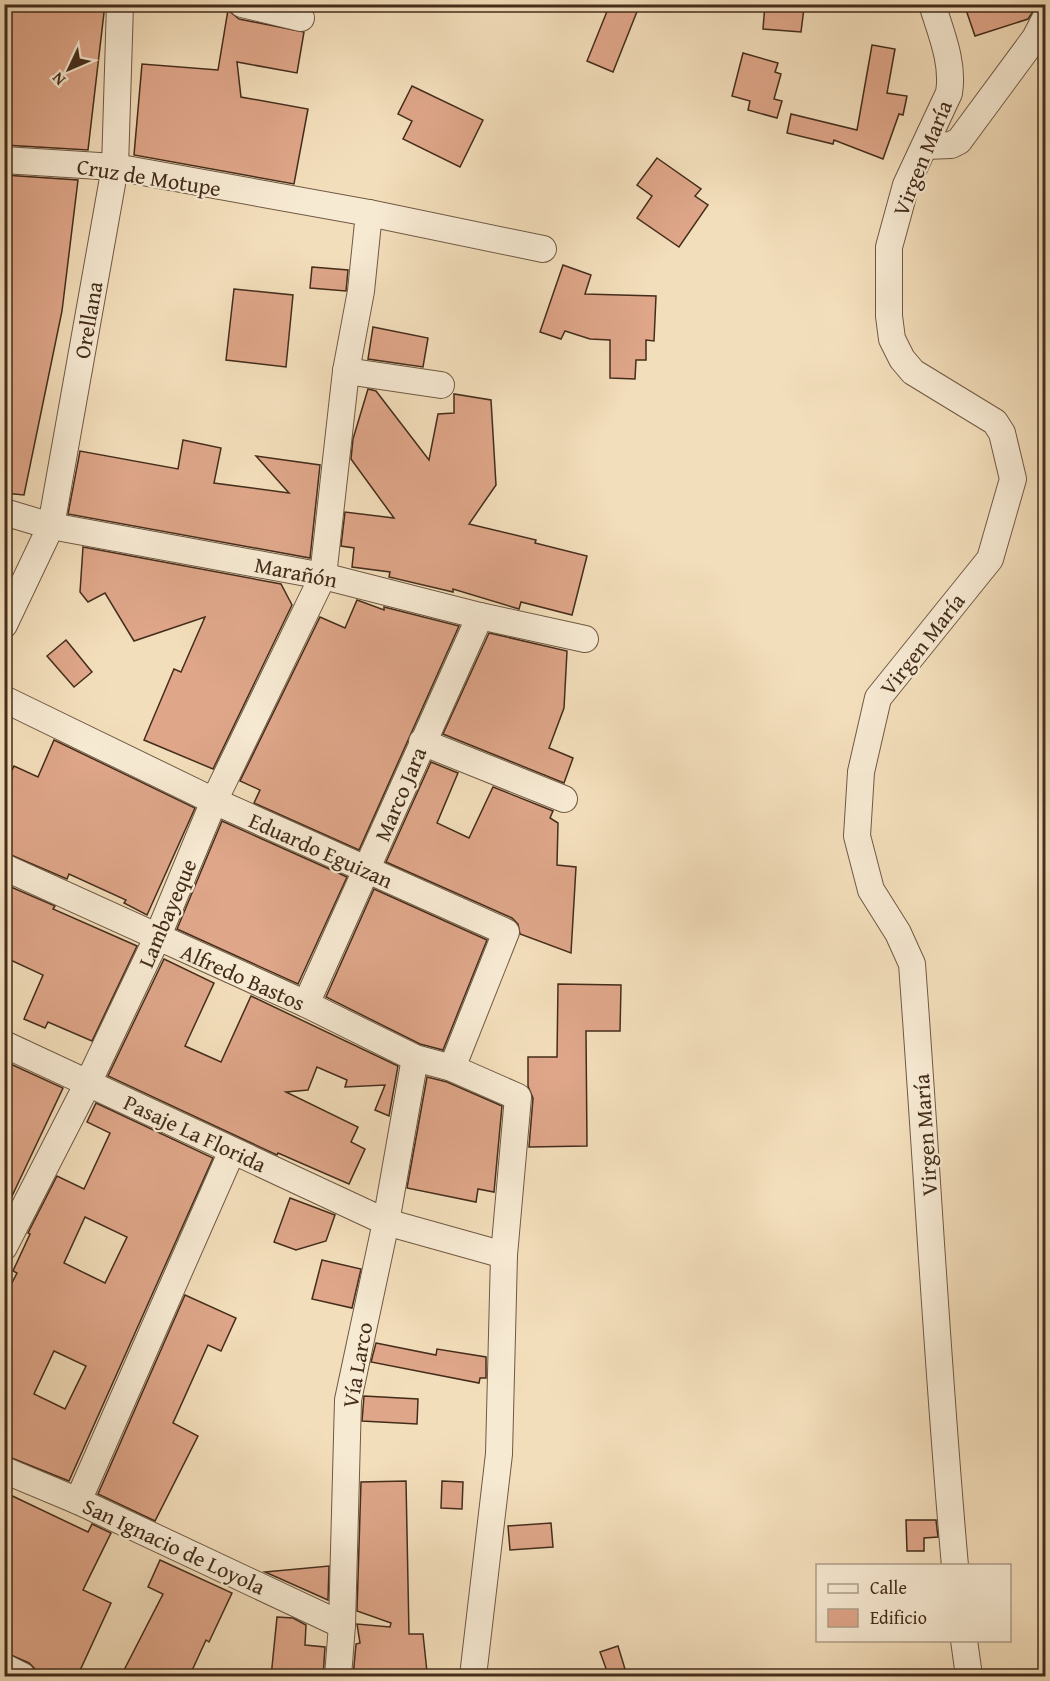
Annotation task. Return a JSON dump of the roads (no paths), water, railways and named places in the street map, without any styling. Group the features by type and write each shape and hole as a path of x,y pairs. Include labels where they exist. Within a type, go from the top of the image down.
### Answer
{"street":[{"name":"Orellana","path":"4,625 51,526 115,167 120,4"},
{"path":"242,4 300,18"},
{"name":"Virgen María","path":"933,4 950,67 951,81 949,93 906,185 889,247 889,316 892,339 902,359 913,372 995,422 1002,433 1013,479 990,559 878,698 861,772 857,836 871,890 898,933 912,964 934,1262 943,1433 956,1564"},
{"path":"925,146 951,145 958,141 1035,38 1046,17"},
{"name":"Cruz de Motupe","path":"4,160 115,167 292,201 369,213 543,249"},
{"name":"Lambayeque","path":"4,1247 88,1083 157,939 214,801 323,576 346,371 361,291 369,213"},
{"path":"346,371 441,385"},
{"name":"Marañón","path":"4,512 51,526 323,576 480,616 585,639"},
{"name":"Marco Jara","path":"306,1005 480,616"},
{"name":"Eduardo Eguizan","path":"4,699 214,801 506,932 452,1068"},
{"path":"422,742 564,800"},
{"name":"Alfredo Bastos","path":"4,867 157,939 306,1005 416,1058 452,1068 518,1097 504,1255"},
{"name":"Pasaje La Florida","path":"4,1044 386,1222 504,1255"},
{"name":"Vía Larco","path":"338,1677 342,1625 348,1400 386,1222 416,1058"},
{"path":"78,1501 232,1151"},
{"path":"473,1677 499,1455 504,1255"},
{"name":"San Ignacio de Loyola","path":"4,1470 78,1501 342,1625"},
{"path":"964,1642 969,1677"},
{"path":"4,1667 22,1677"}]}
